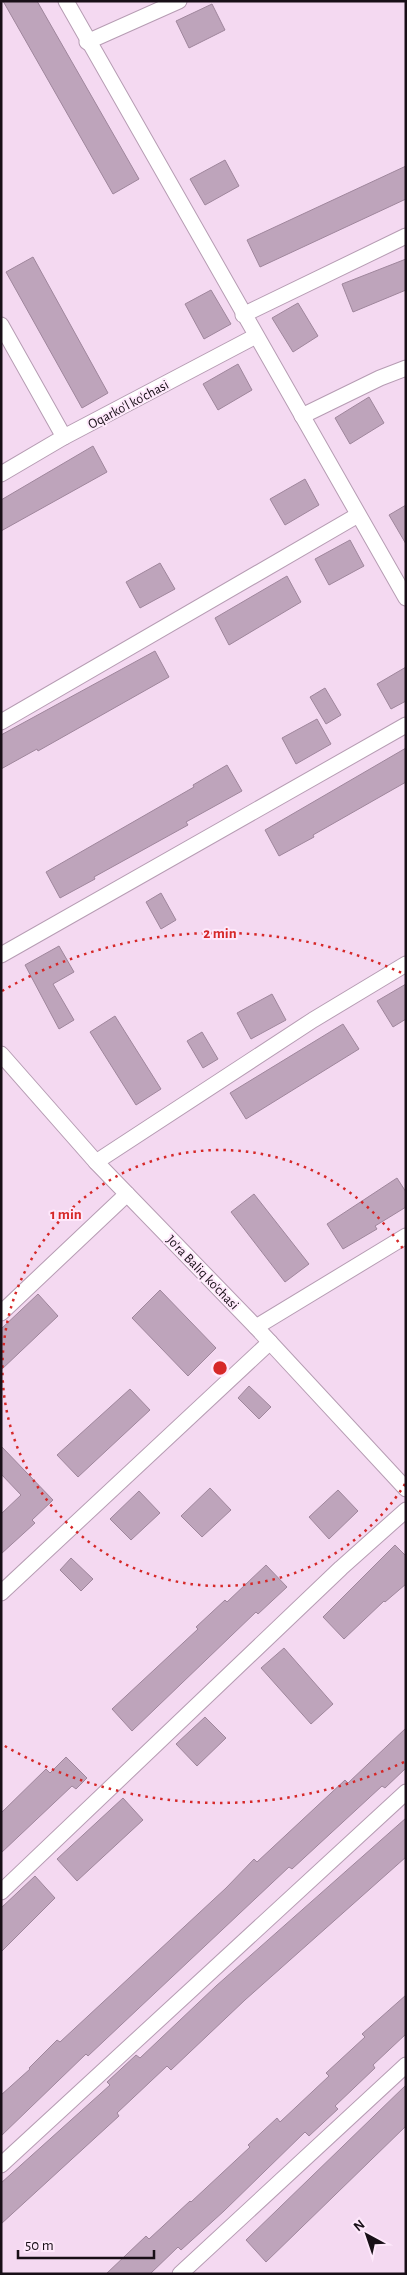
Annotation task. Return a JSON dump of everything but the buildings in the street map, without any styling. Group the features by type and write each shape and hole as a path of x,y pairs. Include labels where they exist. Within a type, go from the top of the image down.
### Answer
{"street":[{"path":"66,1 87,42 406,598"},
{"path":"87,42 179,1"},
{"path":"243,315 406,236"},
{"path":"1,325 64,437"},
{"name":"Oqarko'l ko'chasi","path":"1,474 64,437 256,336"},
{"path":"302,416 380,378 406,368"},
{"path":"1,722 358,515"},
{"path":"1,955 406,725"},
{"path":"96,1162 313,1020 406,964"},
{"name":"Jo'ra Baliq ko'chasi","path":"1,1054 96,1162 256,1327 406,1489"},
{"path":"1,1313 127,1194"},
{"path":"256,1327 406,1236"},
{"path":"1,1593 270,1342"},
{"path":"1,1892 341,1568 406,1510"},
{"path":"1,2165 406,1792"},
{"path":"180,2274 406,2065"}]}
